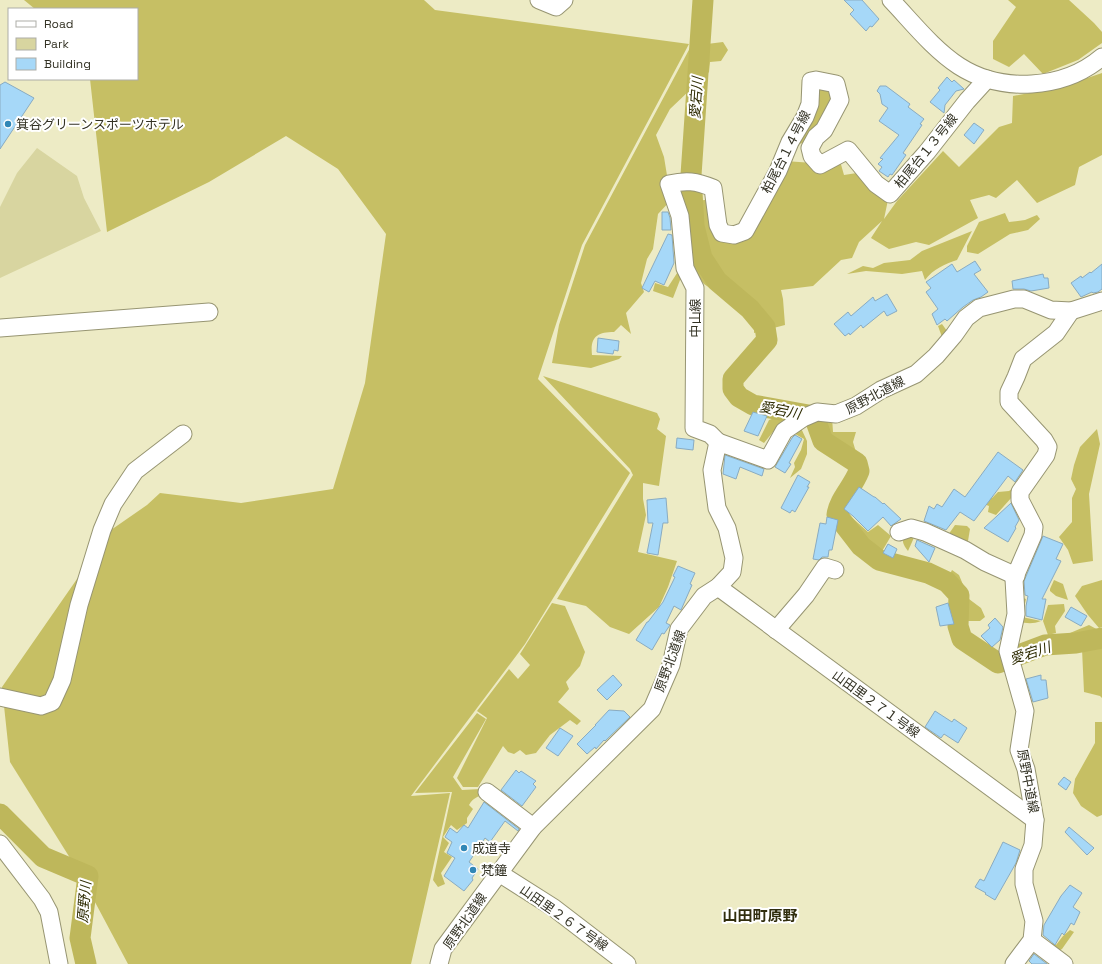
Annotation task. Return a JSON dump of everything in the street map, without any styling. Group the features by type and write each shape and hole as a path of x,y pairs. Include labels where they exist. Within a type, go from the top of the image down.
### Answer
{"street":[{"path":"539,0 556,7 564,0"},
{"path":"891,0 934,45 958,65 987,79 1030,84 1048,82 1065,78 1082,70 1102,57"},
{"name":"柏尾台１３号線","path":"848,150 858,160 862,168 876,184 890,194 987,79"},
{"name":"柏尾台１４号線","path":"675,183 700,182 712,188 718,225 722,234 734,235 745,231 778,171 790,142 805,117 810,104 811,81 816,80 836,84 840,100 824,130 816,137 810,148 812,156 820,166 848,150"},
{"name":"中山線","path":"675,183 685,268 695,288 694,428 710,434 718,442"},
{"name":"原野北道線","path":"439,964 443,949 533,827 652,709 671,665 679,629 704,596 718,587 732,572 734,558 726,528 717,508 712,470 718,442 768,460 784,431 810,415 836,414 856,406 882,390 916,374 936,356 966,318 979,308 1014,299 1024,299 1051,310 1072,311 1102,300"},
{"name":"原野中道線","path":"1032,940 1034,921 1024,884 1024,870 1033,845 1035,820 1026,769 1019,750 1025,711 1010,659 1016,614 1014,579 1033,535 1034,527 1020,500 1020,492 1046,455 1048,447 1044,440 1009,402 1009,392 1023,359 1056,334 1072,311"},
{"path":"0,328 209,312"},
{"path":"0,697 41,706 52,702 62,680 79,605 102,530 113,504 135,471 183,434"},
{"path":"899,532 911,528 925,532 965,550 985,562 1016,576"},
{"path":"776,630 806,595 825,567 834,570"},
{"name":"山田里２７１号線","path":"718,587 1035,820"},
{"path":"487,792 533,827"},
{"path":"0,844 42,898 49,912 60,964"},
{"name":"山田里２６７号線","path":"499,873 554,908 627,964"},
{"path":"1014,964 1032,940 1064,964"}],"green space":[{"path":"37,148 77,176 84,198 101,231 0,278 0,207 17,173"}],"shaded area":[{"path":"24,0 424,0 435,10 689,44 582,245 538,379 630,473 525,644 411,796 450,793 411,964 128,964 80,874 10,762 2,687 111,530 147,505 160,493 241,503 333,489 365,383 386,234 338,169 286,136 209,182 107,232 90,80 138,80 138,8 34,8"},
{"path":"1008,0 1069,0 1102,32 1102,43 1078,60 1043,74 1024,54 1009,67 993,59 993,41 1016,7"},
{"path":"723,42 728,50 721,61 710,62 709,72 670,109 656,135 664,157 671,200 658,214 653,249 647,259 641,283 644,292 626,313 631,334 621,325 614,332 599,335 592,344 592,355 622,356 619,359 591,368 552,363 559,325 585,245 691,46"},
{"path":"1102,73 1102,155 1079,167 1075,185 1037,203 1017,180 996,198 989,195 970,200 978,218 929,245 916,242 889,249 871,238 882,221 859,242 852,258 841,260 813,286 781,290 785,325 754,333 754,324 730,302 704,284 692,268 678,204 711,199 716,226 736,238 785,161 813,163 840,161 844,175 857,173 888,200 884,219 897,201 943,151 959,167 999,127 1012,123 1013,96 1061,87"},
{"path":"817,85 832,88 836,101 806,142 795,145"},
{"path":"1005,213 1009,222 1025,220 1037,215 1040,219 1028,230 1010,234 978,254 967,252 967,246 979,222"},
{"path":"972,231 957,260 940,267 925,280 922,271 902,274 866,271 847,274 863,266 873,268 884,263 910,260 922,251"},
{"path":"681,267 684,281 680,280 673,298 653,291 655,283 668,287"},
{"path":"942,324 947,331 942,337 938,326"},
{"path":"543,376 657,413 660,419 657,429 666,436 659,486 643,483 643,499 646,515 638,552 677,561 659,607 629,634 610,627 586,606 557,599 633,475 630,469"},
{"path":"749,396 809,410 777,427 764,443 759,440 769,420 777,417 752,411 744,403"},
{"path":"832,417 833,432 856,432 853,442 858,459 851,462 821,445 814,430 812,420"},
{"path":"800,426 807,441 807,454 801,469 790,478 795,467 794,463 801,450 804,439 790,431"},
{"path":"1097,429 1100,444 1089,494 1093,561 1073,564 1068,550 1059,537 1072,522 1072,498 1076,489 1071,479 1080,447"},
{"path":"1016,486 1019,489 996,515 988,512 989,506 984,504 985,493 992,498 998,492 1009,491"},
{"path":"848,514 868,532 878,525 891,536 881,553 888,557 884,559 879,558 874,554 876,548 868,543 863,546 851,531 846,533 842,527"},
{"path":"955,525 967,526 970,529 968,541 963,546 946,538"},
{"path":"916,533 908,551 903,543 903,534"},
{"path":"952,570 959,575 969,599 981,608 985,617 980,621 966,621 962,613 962,594 948,578"},
{"path":"1054,580 1063,584 1068,600 1056,596 1050,591"},
{"path":"1102,580 1102,627 1099,628 1075,596 1082,586"},
{"path":"1021,597 1026,599 1022,617 1041,621 1035,623 1024,623 1018,621"},
{"path":"552,603 565,606 585,652 580,666 566,682 569,689 558,702 581,721 577,725 570,720 550,735 536,753 526,755 520,750 514,754 508,752 503,746 478,787 463,787 457,778 487,718 477,711 509,669 518,679 530,665 520,654"},
{"path":"1064,604 1065,611 1055,626 1056,633 1048,635 1043,621 1048,605"},
{"path":"1089,625 1102,632 1102,634 1082,641 1044,644"},
{"path":"1102,645 1102,698 1100,696 1084,692 1082,649"},
{"path":"477,713 486,719 453,777 462,790 481,789 486,794 476,798 469,805 473,809 467,818 467,823 457,830 451,825 443,837 449,843 444,852 452,857 441,873 445,884 438,887 433,880 452,792 415,793"},
{"path":"1095,722 1102,722 1102,815 1097,817 1081,806 1073,793 1075,779 1095,743"},
{"path":"1070,930 1074,932 1062,949 1055,953 1049,948 1052,943 1056,945"}],"building":[{"path":"844,0 862,0 879,19 866,31 850,14 854,10"},
{"path":"947,77 952,82 954,80 964,89 956,91 945,105 944,113 930,102 940,90 938,88"},
{"name":"箕谷グリーンスポーツホテル","path":"5,82 34,98 0,149 0,85"},
{"path":"880,86 886,86 910,104 908,107 924,119 920,124 922,125 903,153 906,155 892,175 890,174 888,177 879,171 882,167 878,164 883,159 880,158 899,135 879,121 888,108 882,104 880,94 877,91"},
{"path":"974,123 984,130 974,144 964,135"},
{"path":"662,212 668,212 671,230 662,230"},
{"path":"668,234 672,235 674,263 664,285 655,281 649,292 642,288"},
{"path":"975,261 981,270 974,274 988,292 963,307 947,321 945,319 937,325 932,314 938,309 926,292 931,288 926,282 952,264 957,272"},
{"path":"1102,264 1102,289 1098,292 1092,292 1081,297 1071,283 1081,276 1082,278 1090,272 1091,273"},
{"path":"1043,274 1044,278 1048,278 1049,288 1031,291 1024,289 1013,289 1012,281"},
{"path":"887,294 897,311 887,316 884,311 863,328 861,325 850,335 849,333 845,336 834,324 848,312 851,316 873,297 875,301"},
{"path":"598,338 619,341 618,351 614,350 613,354 597,352"},
{"path":"753,412 767,416 758,436 744,431"},
{"path":"795,435 802,439 789,463 791,464 785,473 775,467"},
{"path":"677,438 694,440 693,450 676,448"},
{"path":"998,452 1023,470 1015,482 1008,476 974,521 960,512 946,530 924,521 929,506 934,509 937,504 942,507 954,489 965,497"},
{"path":"725,455 764,469 762,476 740,467 736,479 723,474"},
{"path":"798,475 810,482 807,487 809,487 795,512 792,510 790,513 781,508"},
{"path":"859,487 883,504 884,503 901,519 891,526 883,517 868,531 844,509"},
{"path":"666,498 668,523 663,523 658,555 647,553 653,523 648,523 647,500"},
{"path":"1011,503 1019,520 1008,542 984,528"},
{"path":"827,517 838,520 832,550 829,550 828,557 822,557 819,560 813,559 820,523 826,524"},
{"path":"1043,536 1063,544 1056,559 1061,561 1042,599 1046,599 1042,620 1026,616 1028,596 1025,595 1024,581"},
{"path":"917,540 935,548 929,562 915,546"},
{"path":"888,544 897,549 893,558 883,553"},
{"path":"678,566 695,573 690,584 692,585 681,610 674,606 666,623 670,625 664,634 662,633 652,650 636,640 647,622 663,602 675,577 673,576"},
{"path":"948,603 954,624 940,626 936,607"},
{"path":"1071,607 1087,616 1081,626 1065,617"},
{"path":"995,618 1003,627 1000,640 992,647 981,636 990,628 988,625"},
{"path":"613,675 622,685 607,700 597,690"},
{"path":"1041,675 1041,680 1046,680 1048,698 1033,702 1026,679"},
{"path":"609,710 624,711 630,717 596,749 595,747 587,754 577,744"},
{"path":"935,711 952,722 954,719 967,728 958,743 944,734 941,738 925,727"},
{"path":"560,728 573,736 558,756 546,748"},
{"path":"516,770 519,773 521,771 536,781 533,784 536,787 522,806 501,790"},
{"path":"1064,777 1071,782 1066,790 1058,784"},
{"path":"484,802 519,829 518,831 505,821 490,842 485,838 469,862 478,869 472,878 473,880 464,891 444,876 455,858 447,853 452,842 445,837 450,828 457,833 464,825 468,828"},
{"path":"1069,827 1094,848 1087,855 1065,832"},
{"path":"1003,842 1020,850 1016,863 995,900 975,887 980,879 984,881"},
{"path":"1070,885 1082,893 1073,907 1080,912 1074,925 1071,923 1064,935 1062,933 1055,945 1043,935 1044,925 1061,896"},
{"path":"1034,954 1047,964 1032,964 1029,961"}],"waterway":[{"name":"愛宕川","path":"703,0 691,175 694,226 702,258 717,281 750,309 765,327 767,340 733,379 733,389 739,397 753,405 814,416 823,441 857,463 859,471 843,498 837,515 861,546 879,560 928,573 947,582 959,595 958,626 962,639 998,663 1045,645 1076,643 1102,638"},
{"name":"原野川","path":"0,814 43,857 88,876 80,938 86,964"}],"place":[{"name":"箕谷グリーンスポーツホテル","path":"8,124"},
{"name":"成道寺","path":"464,848"},
{"name":"梵鐘","path":"473,870"}],"district":[{"name":"山田町原野","path":"760,915"}]}
